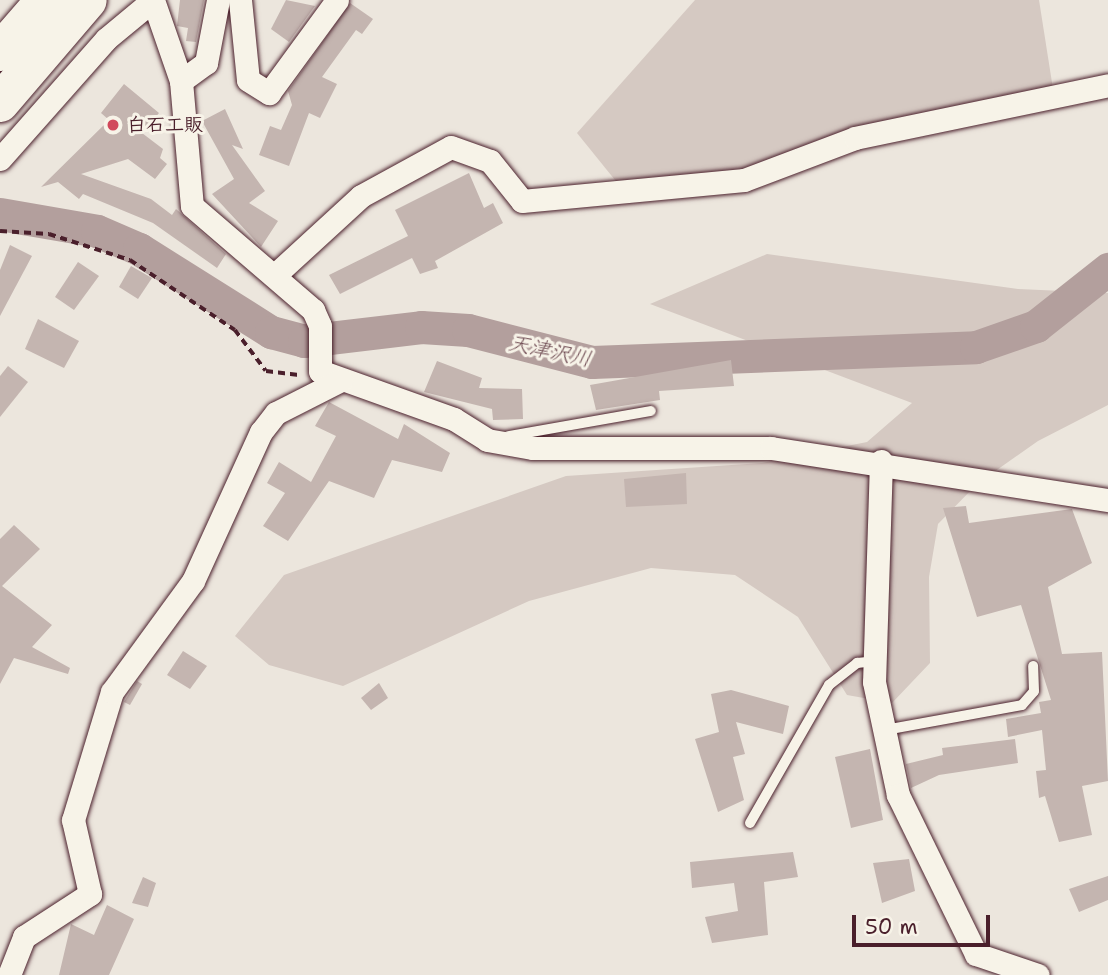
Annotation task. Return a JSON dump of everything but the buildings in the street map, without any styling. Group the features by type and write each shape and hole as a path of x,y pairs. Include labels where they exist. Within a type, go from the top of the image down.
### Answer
{"highway":[{"path":"0,52 45,0"},
{"path":"0,103 88,0"}],"street":[{"path":"0,159 106,39 153,0 181,81 192,206 276,274 313,310 320,326 320,371 454,419 487,440 533,449 771,448 881,461 1108,500"},
{"path":"181,81 206,62 218,0"},
{"path":"240,0 248,80 269,93 337,0"},
{"path":"276,274 361,196 451,147 490,161 522,201 730,181 855,138 1108,85"},
{"path":"9,975 24,937 90,894 73,820 112,692 193,581 261,432 276,414 341,380"},
{"path":"881,461 875,661 898,795 962,935 976,954 997,966 1038,975"}],"lane":[{"path":"487,440 651,411"},
{"path":"750,822 829,685 857,663 875,661"},
{"path":"885,730 1022,705 1034,691 1033,666"}],"path":[{"path":"0,231 48,234 130,260 235,330 266,371 341,380"}],"shaded area":[{"path":"695,0 1039,0 1053,89 747,171 619,185 577,133"},
{"path":"767,254 1018,289 1108,293 1108,405 1038,441 977,484 938,524 929,577 930,663 892,703 847,695 798,617 735,575 651,568 529,601 343,686 269,665 235,636 284,575 566,476 762,463 867,442 912,403 650,304"}],"waterway":[{"name":"天津沢川","path":"0,214 97,231 139,249 271,332 304,341 421,327 468,330 592,362 976,347 1036,326 1108,269"}],"place":[{"name":"白石工販","path":"113,125"}]}
